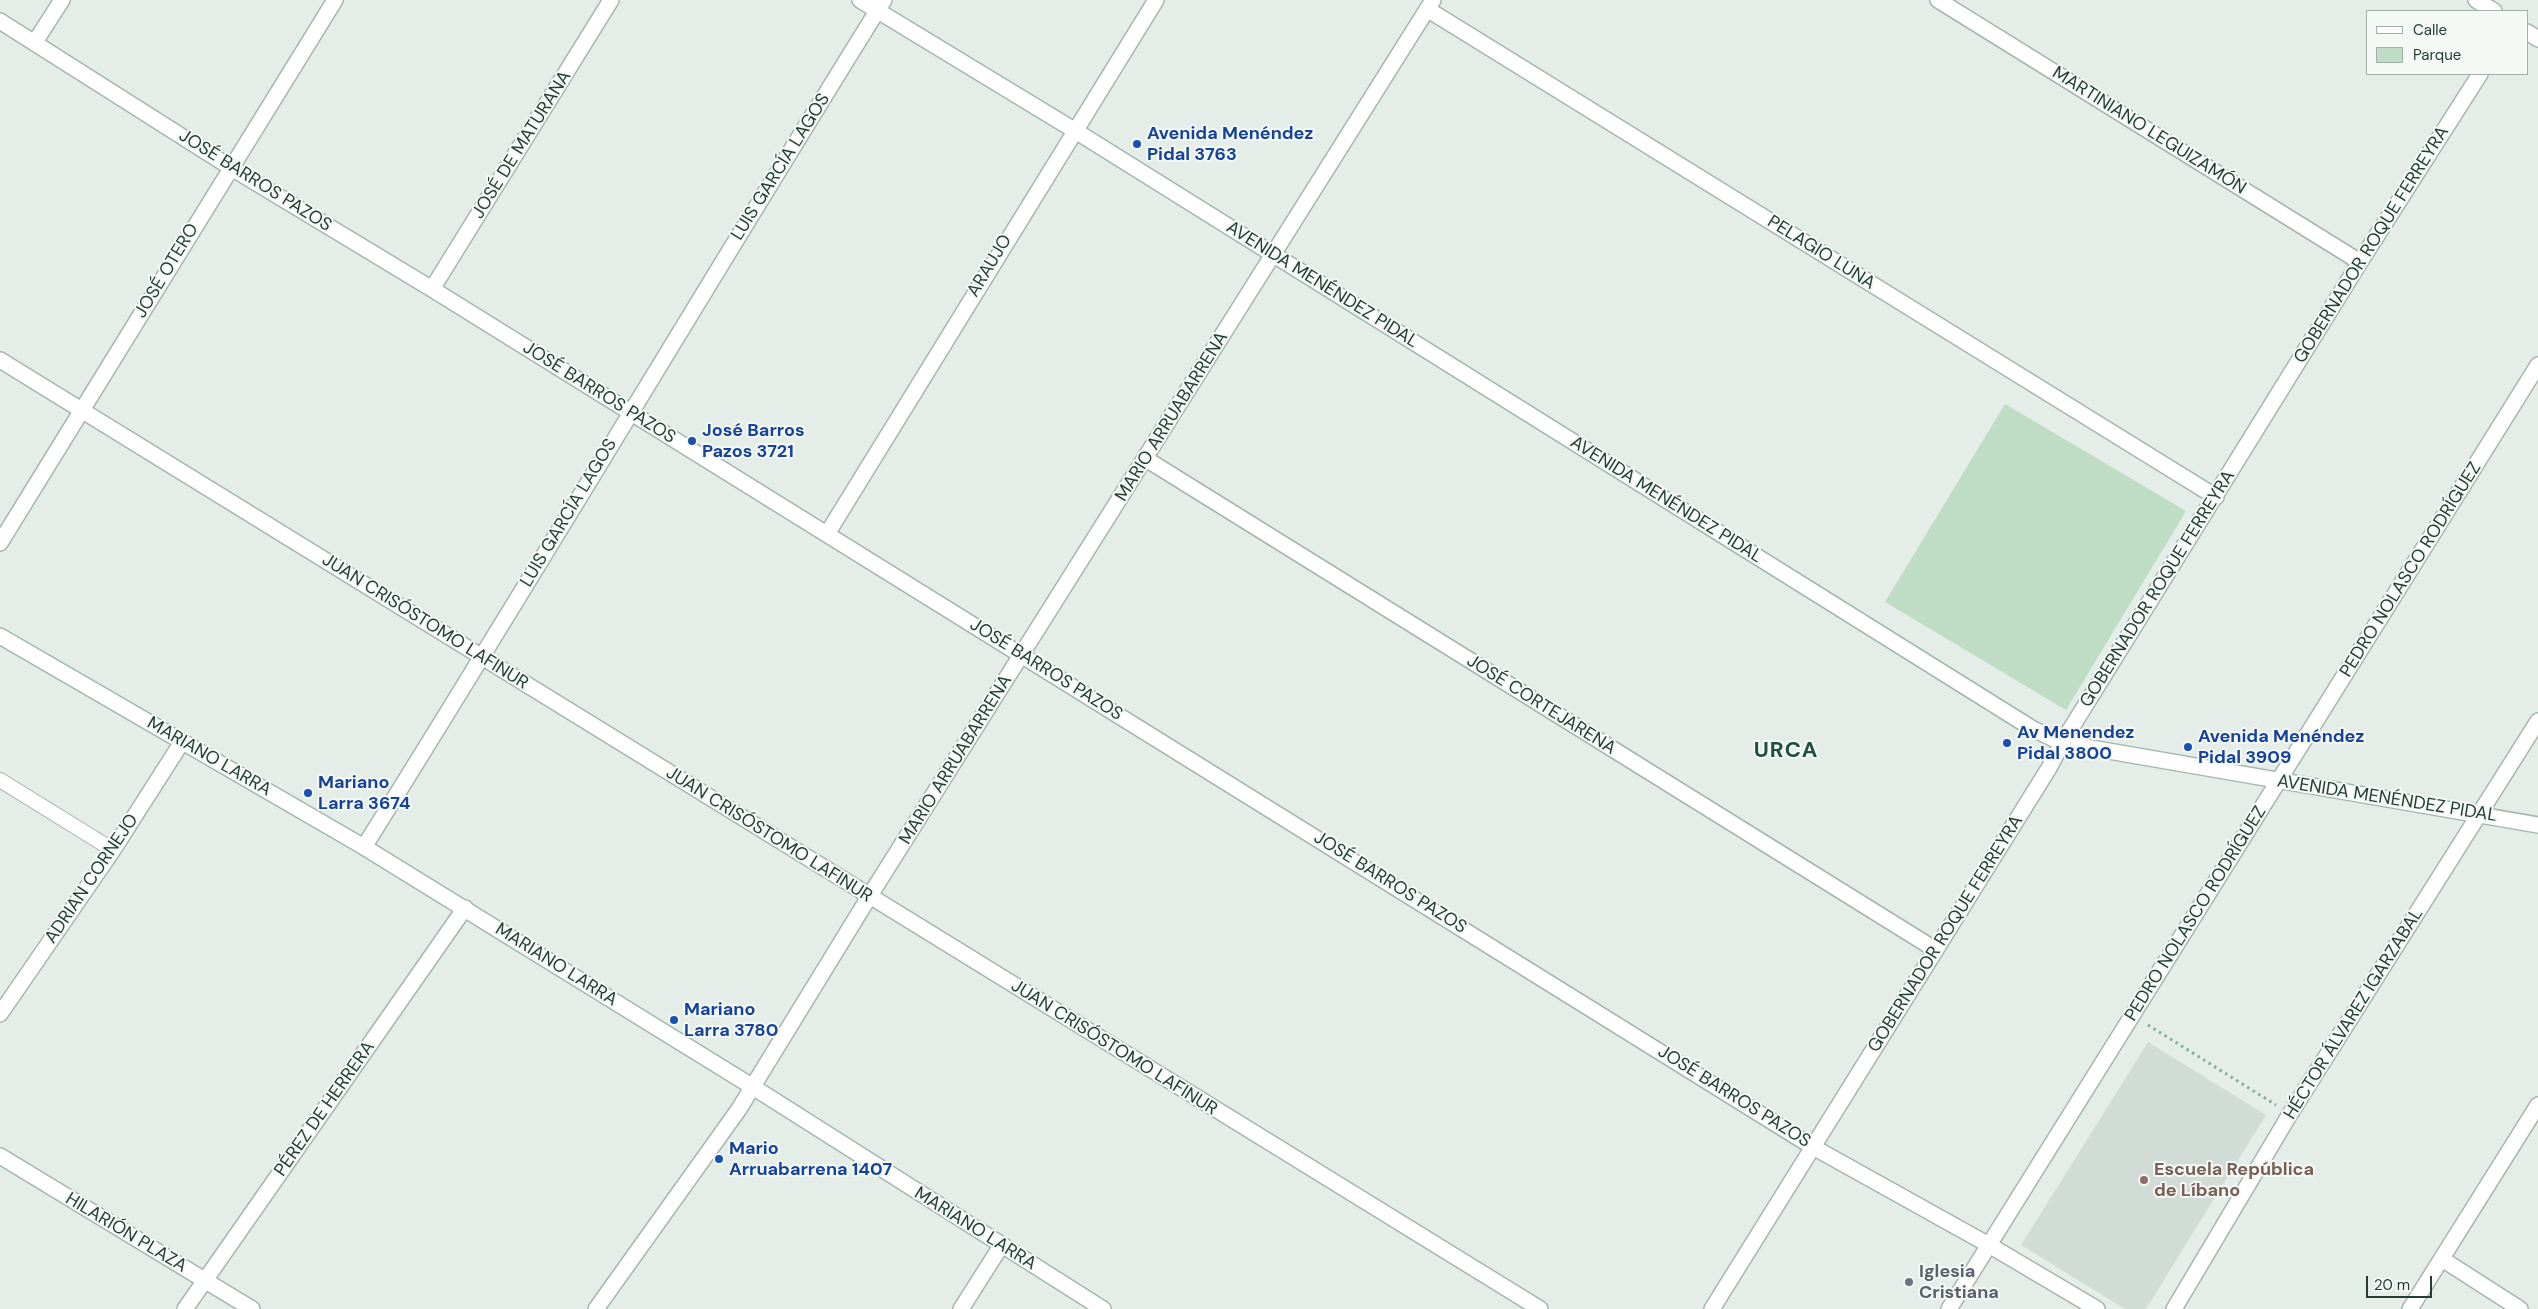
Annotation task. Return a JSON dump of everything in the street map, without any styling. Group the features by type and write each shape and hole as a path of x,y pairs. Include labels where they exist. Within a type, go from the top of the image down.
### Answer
{"street":[{"path":"35,42 62,0"},
{"name":"JOSÉ OTERO","path":"0,543 230,167 335,0"},
{"name":"JOSÉ DE MATURANA","path":"432,289 611,0"},
{"name":"AVENIDA MENÉNDEZ PIDAL","path":"860,0 881,5 1074,130 2033,729 2062,743 2279,782 2538,825"},
{"name":"ARAUJO","path":"827,534 1074,130 1156,0"},
{"name":"MARTINIANO LEGUIZAMÓN","path":"1938,0 2360,262"},
{"path":"2476,0 2492,10"},
{"name":"LUIS GARCÍA LAGOS","path":"364,847 483,657 630,412 881,5"},
{"name":"MARIO ARRUABARRENA","path":"596,1309 753,1087 869,897 1430,5"},
{"name":"PELAGIO LUNA","path":"1430,5 2216,497"},
{"name":"JOSÉ BARROS PAZOS","path":"0,21 230,167 432,289 1022,654 1813,1147 1989,1245 2097,1309"},
{"name":"GOBERNADOR ROQUE FERREYRA","path":"1712,1309 2049,768 2062,743 2360,262 2479,75"},
{"name":"JUAN CRISÓSTOMO LAFINUR","path":"0,360 1540,1309"},
{"name":"PEDRO NOLASCO RODRÍGUEZ","path":"1949,1309 2538,366"},
{"name":"JOSÉ CORTEJARENA","path":"1146,459 1936,950"},
{"name":"MARIANO LARRA","path":"0,636 364,847 465,908 753,1087 1103,1309"},
{"name":"HÉCTOR ÁLVAREZ IGARZABAL","path":"2174,1309 2290,1114 2538,721"},
{"name":"ADRIAN CORNEJO","path":"0,1014 113,850 182,742"},
{"name":"PÉREZ DE HERRERA","path":"185,1309 465,908"},
{"path":"2410,1309 2538,1105"},
{"name":"HILARIÓN PLAZA","path":"0,1156 252,1309"},
{"path":"961,1309 1001,1246"},
{"path":"2442,1260 2520,1309"}],"lane":[{"path":"0,780 113,850"}],"path":[{"path":"2132,1015 2290,1114"}],"shaded area":[{"name":"Escuela República de Líbano","path":"2148,1042 2266,1115 2146,1309 2125,1309 2021,1245"}],"green space":[{"path":"2005,404 2186,511 2066,710 1885,602"}],"place":[{"name":"Avenida Menéndez Pidal 3763","path":"1137,144"},
{"name":"José Barros Pazos 3721","path":"692,441"},
{"name":"Av Menendez Pidal 3800","path":"2007,743"},
{"name":"Avenida Menéndez Pidal 3909","path":"2188,747"},
{"name":"Mariano Larra 3674","path":"308,793"},
{"name":"Mariano Larra 3780","path":"674,1020"},
{"name":"Mario Arruabarrena 1407","path":"719,1159"},
{"name":"Escuela República de Líbano","path":"2144,1180"},
{"name":"Iglesia Cristiana","path":"1909,1282"}],"district":[{"name":"URCA","path":"1786,751"}]}
